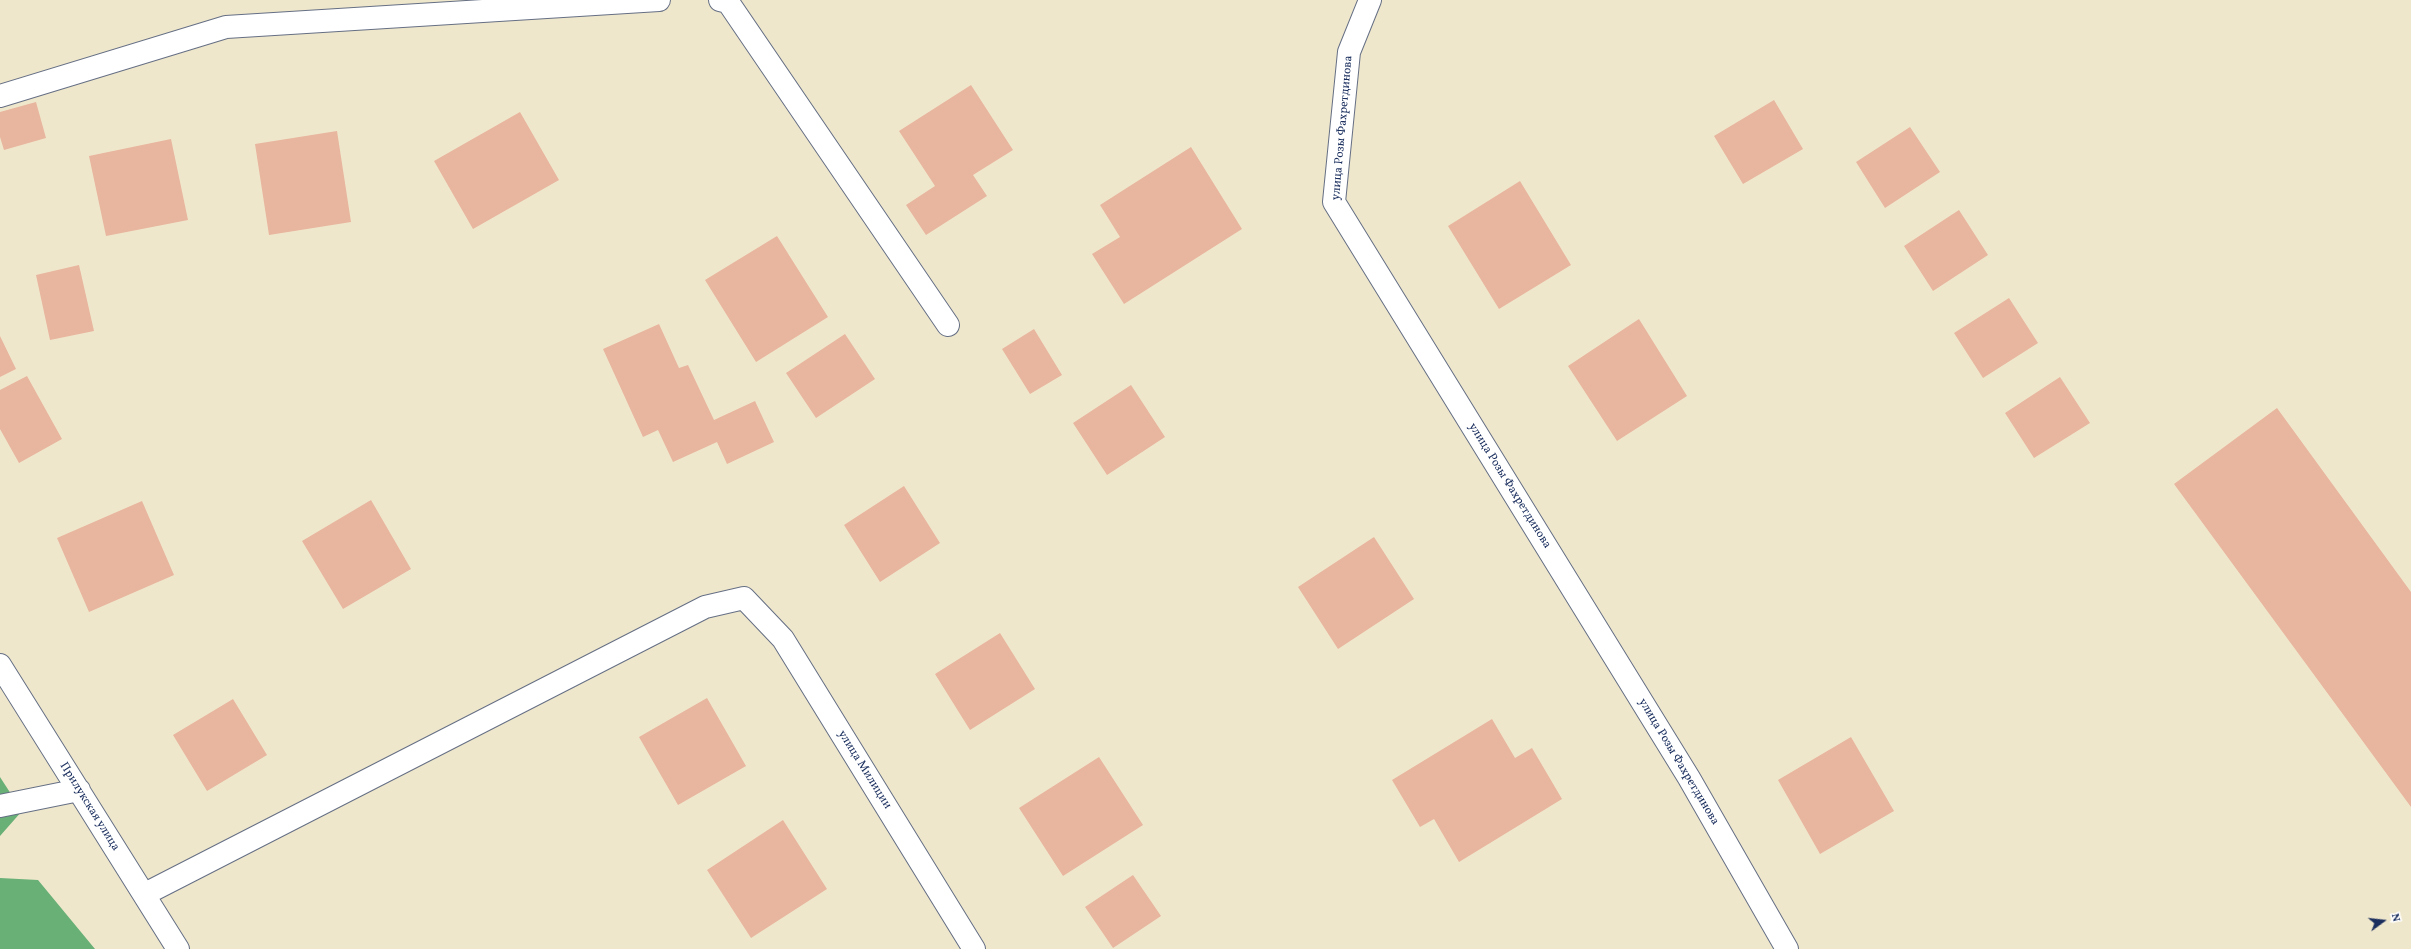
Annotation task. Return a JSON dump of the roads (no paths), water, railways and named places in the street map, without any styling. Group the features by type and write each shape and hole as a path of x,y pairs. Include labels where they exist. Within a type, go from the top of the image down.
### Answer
{"street":[{"path":"0,96 226,27 659,0"},
{"path":"720,0 728,2 948,325"},
{"name":"улица Розы Фахретдинова","path":"1370,0 1349,52 1334,202 1689,778 1787,949"},
{"name":"улица Милиции","path":"145,894 705,607 744,598 783,639 974,949"},
{"name":"Прилукская улица","path":"0,665 145,894 178,949"},
{"path":"0,806 79,790"}]}
